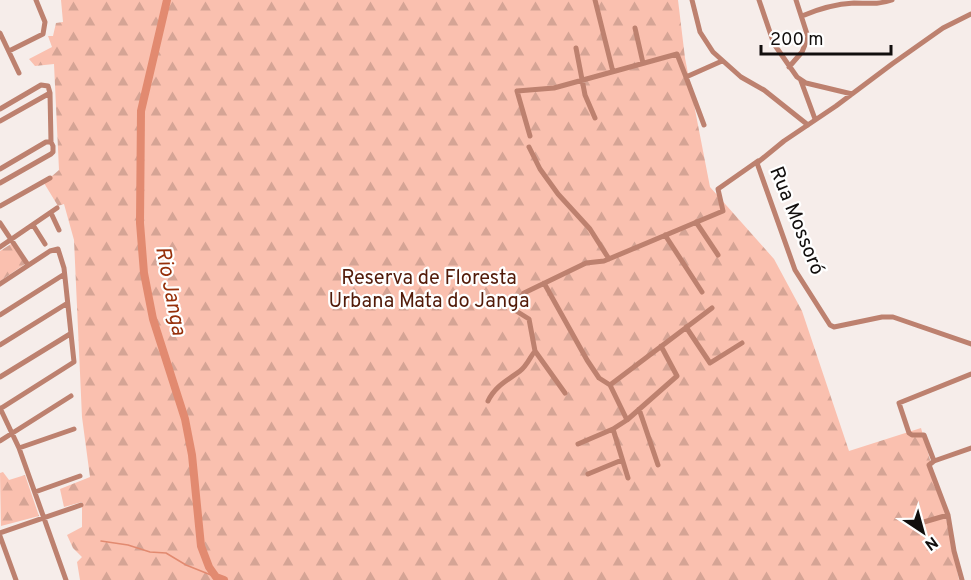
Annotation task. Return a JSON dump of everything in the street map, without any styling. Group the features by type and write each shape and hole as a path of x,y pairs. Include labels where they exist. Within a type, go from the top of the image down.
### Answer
{"street":[{"path":"9,51 43,34 45,22 36,0"},
{"path":"595,0 613,72"},
{"path":"692,0 700,32 705,42 722,61 741,77 777,99 808,124"},
{"path":"759,0 774,44 801,81 815,119"},
{"path":"789,67 802,51 808,37 796,0"},
{"path":"802,16 827,8 860,2 878,4 891,0"},
{"name":"Rua Mossoró","path":"971,14 944,28 815,119 758,162 757,166 793,265 830,325 834,327 882,317 893,317 971,344"},
{"path":"636,28 643,63"},
{"path":"0,33 19,73"},
{"path":"576,48 585,95 595,118"},
{"path":"530,136 517,91 554,88 677,54 704,125"},
{"path":"686,77 722,61"},
{"path":"801,81 852,94"},
{"path":"0,109 44,84 48,86 50,93 48,142 54,149 51,154 0,183"},
{"path":"0,121 50,93"},
{"path":"0,169 48,142"},
{"path":"529,147 540,169 558,194 591,229 609,259"},
{"path":"565,393 535,351 529,319 513,309 524,293 586,262 609,259 723,211 718,189 758,162"},
{"path":"0,206 50,178"},
{"path":"0,247 57,208"},
{"path":"51,213 59,230"},
{"path":"696,222 718,255"},
{"path":"0,223 28,265"},
{"path":"33,225 45,244"},
{"path":"665,235 702,292"},
{"path":"0,284 50,250 57,248 60,252 74,362 0,409 19,448 66,580"},
{"path":"0,315 63,275"},
{"path":"544,283 587,360 599,378 610,386 627,420"},
{"path":"0,345 66,304"},
{"path":"610,386 712,308"},
{"path":"686,327 710,363 742,343"},
{"path":"0,377 70,334"},
{"path":"578,444 613,429 627,420 677,375 661,346"},
{"path":"488,400 492,393 523,369 535,351"},
{"path":"934,460 924,435 909,433 899,403 971,374"},
{"path":"0,441 71,396"},
{"path":"639,409 658,465"},
{"path":"19,448 74,429"},
{"path":"613,429 628,478"},
{"path":"962,580 948,515 929,465 934,460 971,448"},
{"path":"588,474 622,460"},
{"path":"34,492 80,476"},
{"path":"16,580 0,534 81,505"},
{"path":"917,524 948,515"}],"green space":[{"name":"Reserva de Floresta Urbana Mata do Janga","path":"61,0 678,0 685,58 710,187 774,259 802,311 849,451 921,428 945,513 959,580 80,580 77,562 82,557 73,548 67,535 82,527 82,502 64,507 60,489 90,477 82,417 74,240 64,204 58,206 44,183 59,170 54,64 35,66 29,59 52,47 48,36 53,36 56,23 63,22"},
{"path":"11,244 25,264 0,281 0,251"},
{"path":"3,472 9,480 25,475 39,516 1,526 0,473"}],"waterway":[{"name":"Rio Janga","path":"167,0 141,111 140,223 144,273 153,319 185,419 192,455 201,546 209,567 216,577 224,580"},
{"path":"101,541 128,545 150,552 166,553 186,565 216,577"}]}
